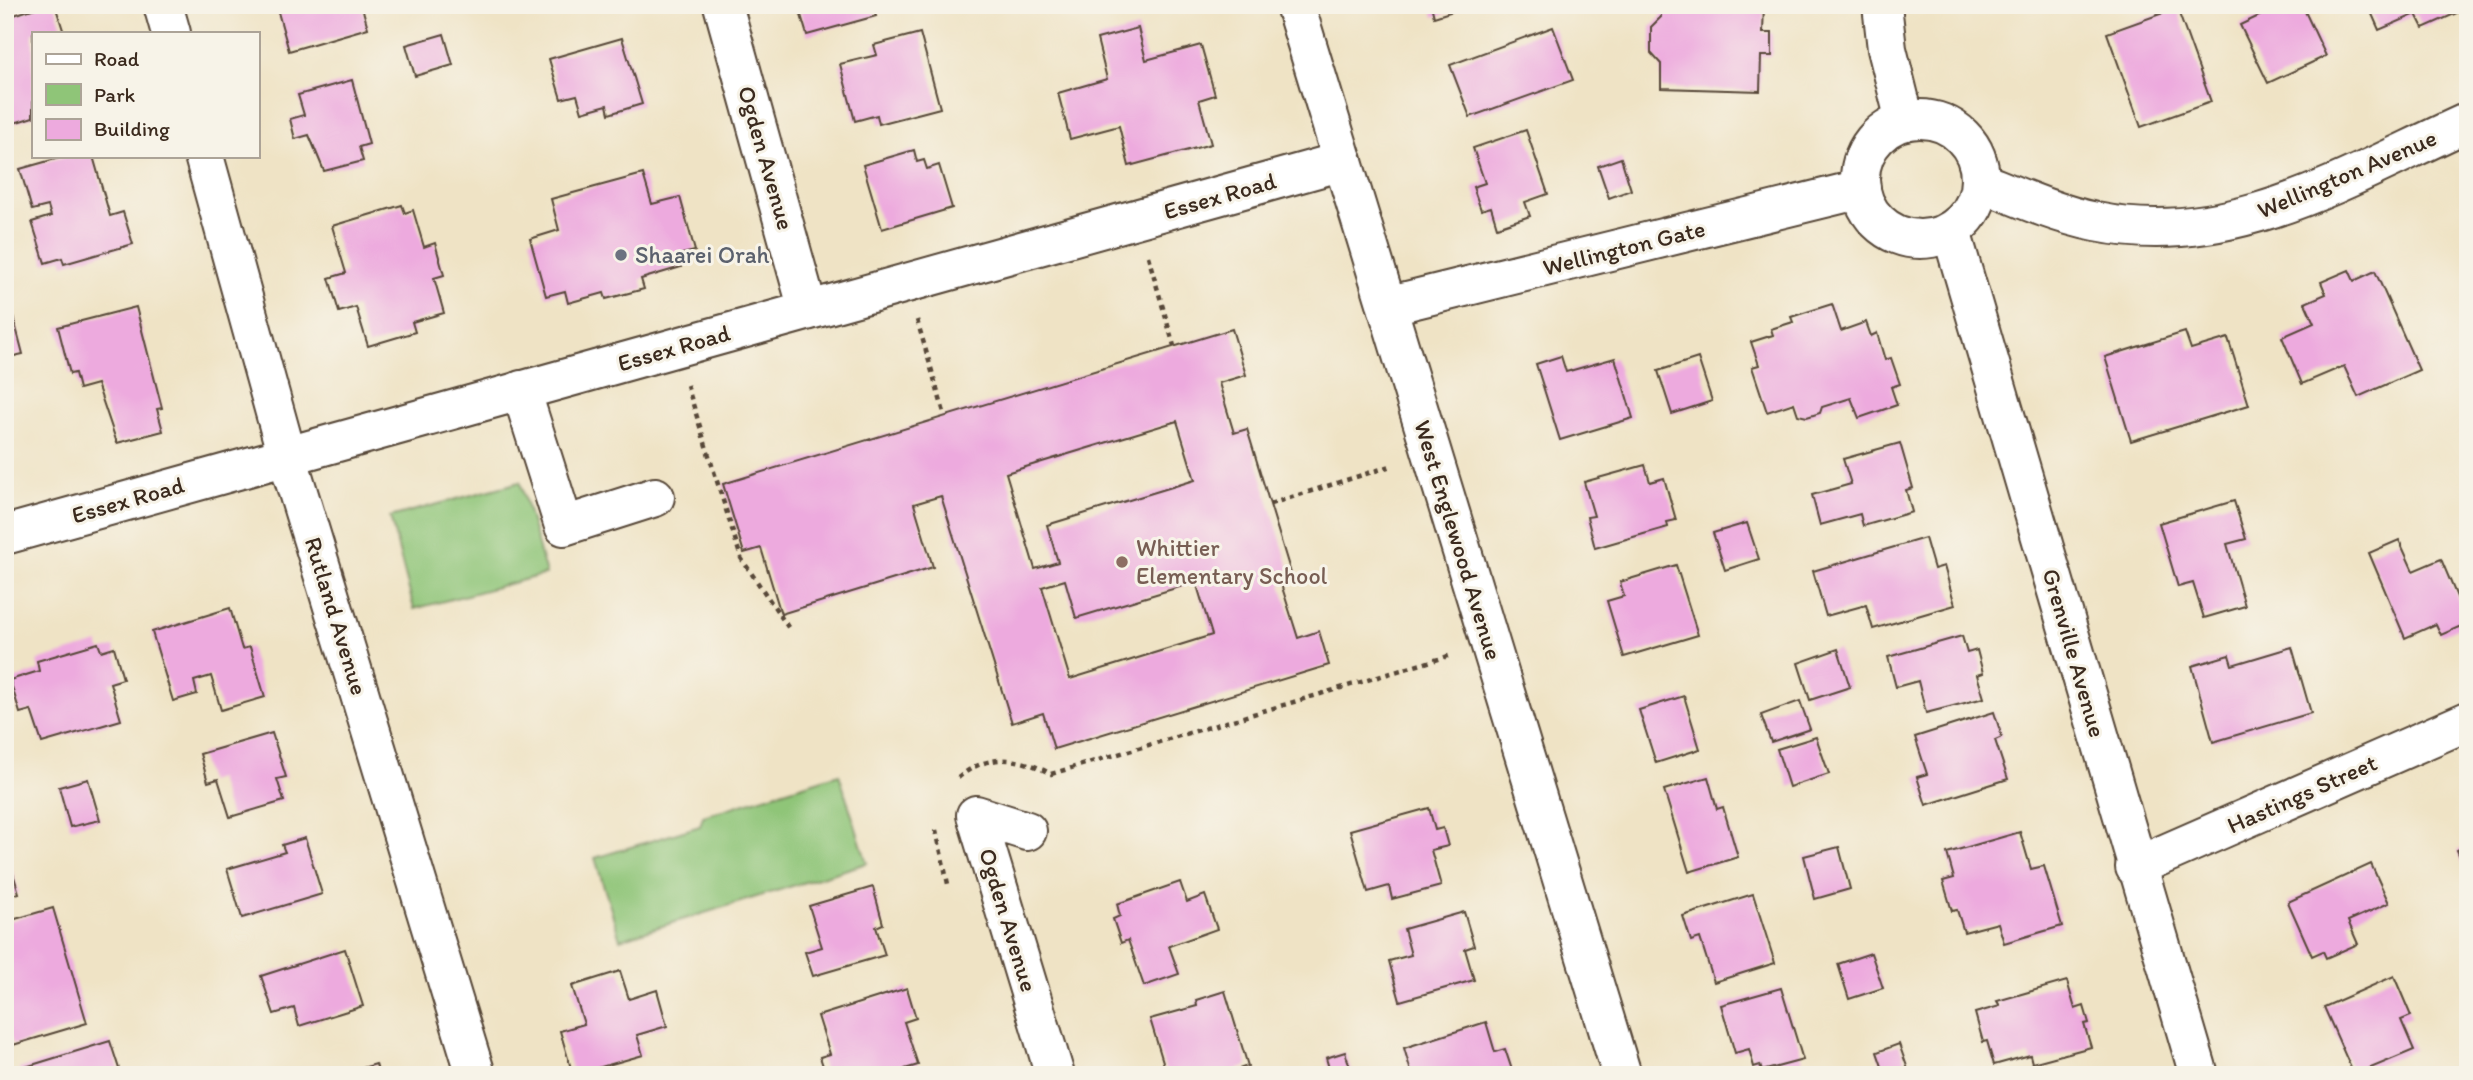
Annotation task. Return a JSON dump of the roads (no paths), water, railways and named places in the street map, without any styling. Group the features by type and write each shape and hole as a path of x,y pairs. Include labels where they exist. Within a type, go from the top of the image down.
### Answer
{"street":[{"path":"163,5 171,32"},
{"name":"Ogden Avenue","path":"723,5 808,310"},
{"name":"West Englewood Avenue","path":"1295,5 1622,1075"},
{"path":"1882,5 1887,49 1905,121"},
{"path":"1915,118 1936,121 1954,129 1969,143 1978,161 1981,182 1971,210 1951,231 1934,238 1914,239 1895,234 1879,223 1867,208 1861,189 1861,170 1867,151 1878,135 1915,118"},
{"name":"Wellington Avenue","path":"1981,182 2034,203 2096,222 2154,229 2212,225 2269,212 2468,122"},
{"name":"Rutland Avenue","path":"205,158 287,456 476,1075"},
{"name":"Essex Road","path":"5,534 1343,162"},
{"name":"Wellington Gate","path":"1387,306 1861,189"},
{"name":"Grenville Avenue","path":"1951,231 2199,1075"},
{"path":"521,390 564,527 655,497"},
{"name":"Hastings Street","path":"2136,867 2468,721"},
{"name":"Ogden Avenue","path":"1027,831 976,815 1055,1075"}],"place":[{"name":"Shaarei Orah","path":"621,255"},
{"name":"Whittier Elementary School","path":"1122,562"}]}
